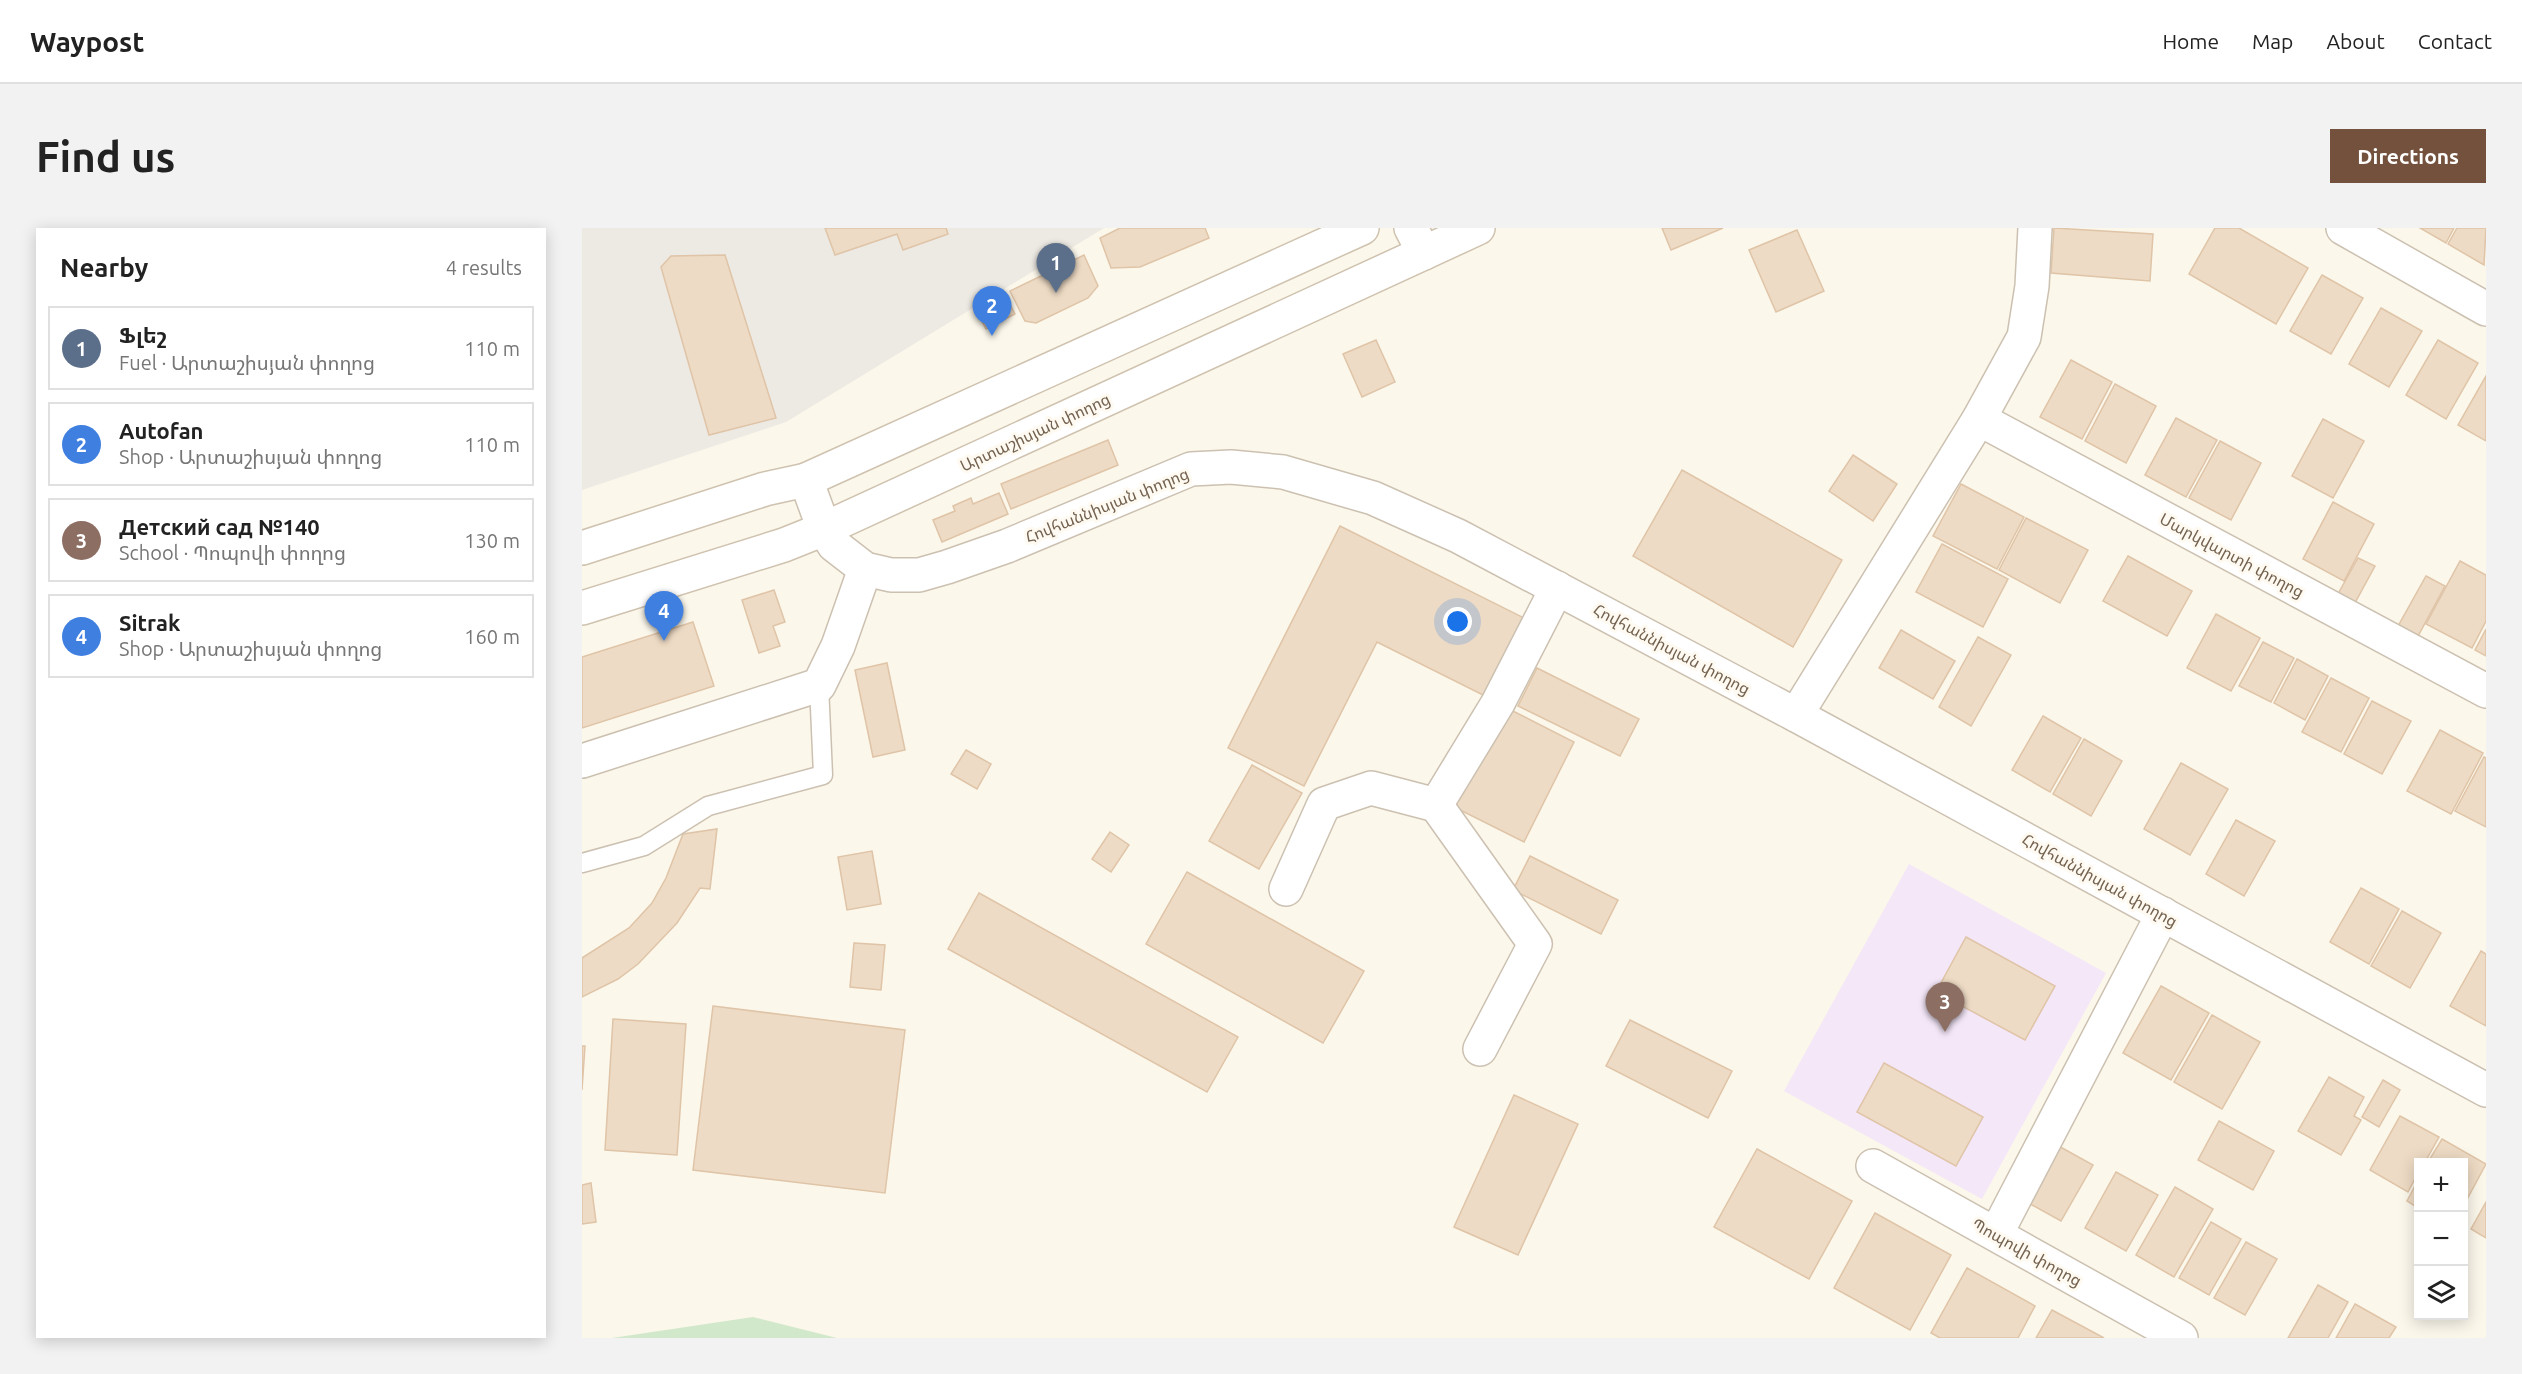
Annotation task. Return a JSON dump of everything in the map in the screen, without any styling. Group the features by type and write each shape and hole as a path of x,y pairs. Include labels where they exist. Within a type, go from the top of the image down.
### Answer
{"street":[{"path":"582,548 765,489 806,480 1362,228"},
{"name":"Արտաշիսյան փողոց","path":"582,608 784,545 824,529 1417,241 1478,228"},
{"path":"1796,715 1979,419 2024,337 2032,286 2035,228"},
{"path":"2343,228 2486,309"},
{"name":"Մարկվարտի փողոց","path":"1979,419 2486,691"},
{"name":"Հովհաննիսյան փողոց","path":"824,529 834,544 865,569 891,575 919,575 1007,546 1191,470 1231,467 1283,472 1373,498 1458,536 1796,715 2486,1090"},
{"path":"806,480 824,529"},
{"path":"582,761 819,685 838,646 865,569"},
{"path":"1436,805 1498,703 1557,588"},
{"path":"1286,889 1324,804 1371,788 1436,805 1535,944 1480,1049"},
{"path":"1996,1234 2163,915"},
{"name":"Պոպովի փողոց","path":"1873,1166 2181,1338"}],"lane":[{"path":"582,863 644,846 708,806 823,775 819,685"}],"shaded area":[{"path":"582,228 1104,228 786,422 582,490"},
{"path":"1909,864 2106,973 1982,1199 1784,1091"}],"green space":[{"path":"753,1317 837,1338 612,1338"}],"building":[{"path":"825,228 946,228 948,234 903,250 897,234 835,255"},
{"path":"1120,228 1205,228 1209,238 1140,267 1111,268 1100,238"},
{"path":"1662,228 1723,228 1671,250"},
{"path":"2054,228 2153,234 2150,281 2051,273"},
{"path":"2215,228 2239,228 2308,268 2276,324 2189,274"},
{"path":"2420,228 2454,228 2446,243"},
{"path":"2457,228 2486,228 2484,265 2448,244"},
{"path":"1797,230 1824,291 1776,312 1749,250"},
{"path":"725,255 776,418 709,435 661,267 671,256"},
{"path":"1084,255 1098,286 1088,298 1036,323 1025,321 1010,291"},
{"path":"2322,275 2363,298 2331,354 2290,331"},
{"path":"1005,295 1015,314 986,329 976,310"},
{"path":"2381,308 2422,331 2389,387 2349,364"},
{"path":"1376,340 1395,382 1362,397 1343,354"},
{"path":"2438,340 2478,363 2446,419 2406,395"},
{"path":"2071,360 2112,382 2082,439 2040,417"},
{"path":"2486,376 2486,441 2458,425"},
{"path":"2115,384 2156,406 2126,463 2085,441"},
{"path":"2176,418 2217,440 2186,497 2145,475"},
{"path":"2323,419 2364,441 2333,498 2292,476"},
{"path":"1108,440 1118,465 1011,509 1001,484"},
{"path":"2220,441 2261,463 2231,520 2189,498"},
{"path":"1853,455 1897,484 1873,521 1829,491"},
{"path":"1682,470 1842,560 1793,647 1633,556"},
{"path":"1961,484 2024,517 1997,569 1933,536"},
{"path":"999,493 1008,514 942,542 933,520 955,511 953,506 971,498 973,504"},
{"path":"2333,502 2374,524 2344,581 2303,559"},
{"path":"2026,518 2088,550 2060,603 1999,570"},
{"path":"1340,526 1528,620 1489,698 1377,642 1304,786 1228,748"},
{"path":"1942,544 2008,579 1983,627 1916,592"},
{"path":"2128,556 2192,591 2167,636 2103,601"},
{"path":"2358,558 2375,566 2350,612 2333,603"},
{"path":"2460,561 2486,575 2486,621 2472,648 2426,624"},
{"path":"2426,576 2445,586 2417,638 2397,628"},
{"path":"774,590 785,622 773,626 780,646 759,653 742,600"},
{"path":"2216,614 2260,638 2231,691 2187,668"},
{"path":"693,622 714,686 582,728 582,657"},
{"path":"2486,629 2486,656 2475,650"},
{"path":"1901,630 1955,661 1933,699 1879,668"},
{"path":"1978,637 2011,655 1971,726 1939,707"},
{"path":"2263,642 2294,658 2271,702 2239,686"},
{"path":"2297,659 2328,676 2305,720 2274,703"},
{"path":"887,663 905,750 873,757 855,670"},
{"path":"1537,668 1639,719 1620,756 1518,706"},
{"path":"2331,678 2369,698 2341,752 2302,732"},
{"path":"2372,701 2411,721 2382,774 2344,754"},
{"path":"1501,705 1574,742 1524,842 1450,805"},
{"path":"2043,716 2081,738 2050,792 2012,770"},
{"path":"2440,730 2483,753 2451,814 2407,791"},
{"path":"2084,739 2122,761 2091,816 2053,794"},
{"path":"966,750 991,764 977,789 951,774"},
{"path":"2484,757 2486,758 2486,827 2455,811"},
{"path":"2181,763 2228,789 2190,855 2144,829"},
{"path":"1252,765 1302,793 1259,869 1209,841"},
{"path":"2236,820 2275,841 2244,896 2206,874"},
{"path":"717,829 710,889 700,888 677,923 638,964 618,979 582,997 582,958 629,928 652,903 666,878 683,834"},
{"path":"1110,832 1129,845 1111,872 1092,859"},
{"path":"872,851 881,904 847,910 838,857"},
{"path":"1530,856 1618,900 1601,934 1513,890"},
{"path":"1187,872 1364,971 1323,1043 1146,944"},
{"path":"2361,888 2399,909 2369,964 2330,942"},
{"path":"979,893 1238,1037 1207,1092 948,949"},
{"path":"2402,911 2441,933 2410,988 2371,966"},
{"path":"1966,937 2055,986 2025,1040 1936,992"},
{"path":"854,943 885,945 881,990 850,987"},
{"path":"2481,951 2486,954 2486,1026 2450,1006"},
{"path":"2161,986 2209,1013 2171,1080 2123,1053"},
{"path":"713,1006 905,1030 885,1193 693,1170"},
{"path":"2212,1015 2260,1042 2222,1109 2174,1082"},
{"path":"613,1019 686,1024 677,1155 605,1150"},
{"path":"1630,1020 1732,1071 1708,1118 1606,1066"},
{"path":"582,1046 585,1046 582,1090"},
{"path":"1884,1063 1983,1117 1956,1166 1857,1112"},
{"path":"2329,1077 2364,1097 2354,1116 2361,1120 2341,1155 2298,1131"},
{"path":"2383,1080 2400,1090 2379,1127 2362,1117"},
{"path":"1514,1095 1578,1124 1518,1255 1454,1227"},
{"path":"2400,1116 2439,1137 2427,1158 2414,1158 2414,1181 2408,1192 2370,1170"},
{"path":"2219,1121 2274,1151 2253,1190 2198,1160"},
{"path":"2442,1139 2486,1164 2468,1198 2468,1158 2430,1158"},
{"path":"2055,1144 2093,1165 2061,1221 2023,1200"},
{"path":"1757,1149 1852,1201 1809,1279 1714,1227"},
{"path":"2116,1172 2158,1195 2126,1251 2085,1228"},
{"path":"591,1183 596,1222 582,1224 582,1185"},
{"path":"2175,1187 2213,1209 2174,1277 2136,1255"},
{"path":"2414,1188 2414,1205 2407,1201"},
{"path":"2486,1202 2486,1238 2471,1229"},
{"path":"1875,1213 1951,1255 1910,1330 1834,1288"},
{"path":"2211,1222 2241,1239 2209,1295 2179,1278"},
{"path":"2246,1242 2277,1259 2245,1315 2214,1298"},
{"path":"1967,1268 2035,1306 2018,1338 1940,1338 1931,1333"},
{"path":"2318,1285 2348,1302 2328,1338 2288,1338"},
{"path":"2355,1304 2396,1327 2389,1338 2336,1338"},
{"path":"2052,1310 2104,1338 2036,1338"}],"place":[{"name":"Ֆլեշ","path":"1056,293"},
{"name":"Autofan","path":"992,336"},
{"name":"Sitrak","path":"664,641"},
{"name":"Детский сад №140","path":"1945,1032"}]}
